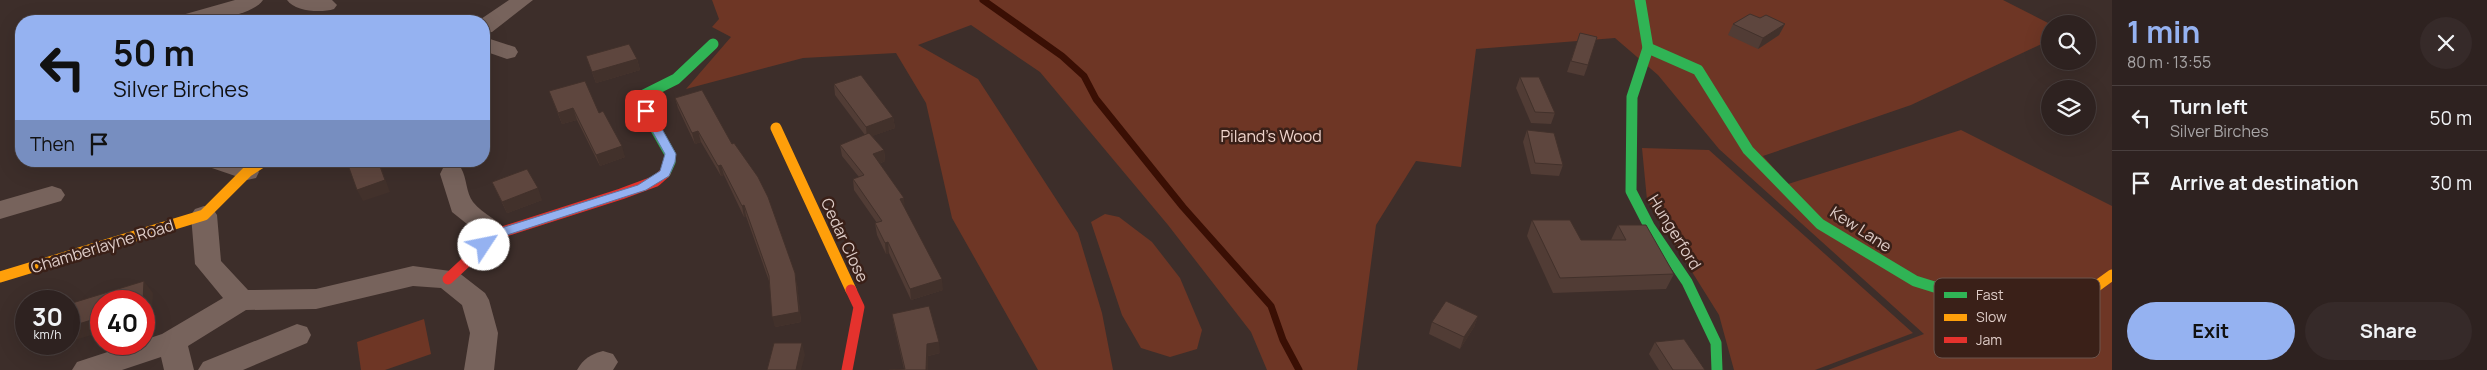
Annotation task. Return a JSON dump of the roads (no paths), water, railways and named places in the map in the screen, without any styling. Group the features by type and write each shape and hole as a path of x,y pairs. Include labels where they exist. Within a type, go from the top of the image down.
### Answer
{"street":[{"path":"205,15 236,7 253,0"},
{"path":"297,0 327,5"},
{"path":"490,23 523,0"},
{"path":"1640,0 1648,48"},
{"path":"448,279 496,234 642,187 665,174 670,162 670,154 638,98 676,79 713,44"},
{"path":"490,45 507,52"},
{"name":"Kew Lane","path":"1648,48 1698,70 1748,150 1820,224 1915,281 1934,287"},
{"name":"Hungerford","path":"1648,48 1632,97 1631,191 1649,226 1687,282 1716,343 1717,370"},
{"name":"Cedar Close","path":"776,128 858,307 847,370"},
{"path":"241,300 208,264 204,214 255,167"},
{"path":"452,174 461,206 474,219 496,234"},
{"path":"0,210 52,195"},
{"name":"Chamberlayne Road","path":"0,276 204,214"},
{"name":"Kew Lane","path":"2100,284 2112,275"},
{"path":"87,370 172,342 241,300 316,300 413,276 448,279 475,300 484,333 479,370"},
{"path":"213,370 298,335"},
{"path":"172,342 179,370"}],"waterway":[{"path":"983,0 1062,56 1084,76 1096,99 1183,207 1271,306 1283,340 1299,370"}],"park label":[{"name":"Piland's Wood","path":"1271,136"}]}
